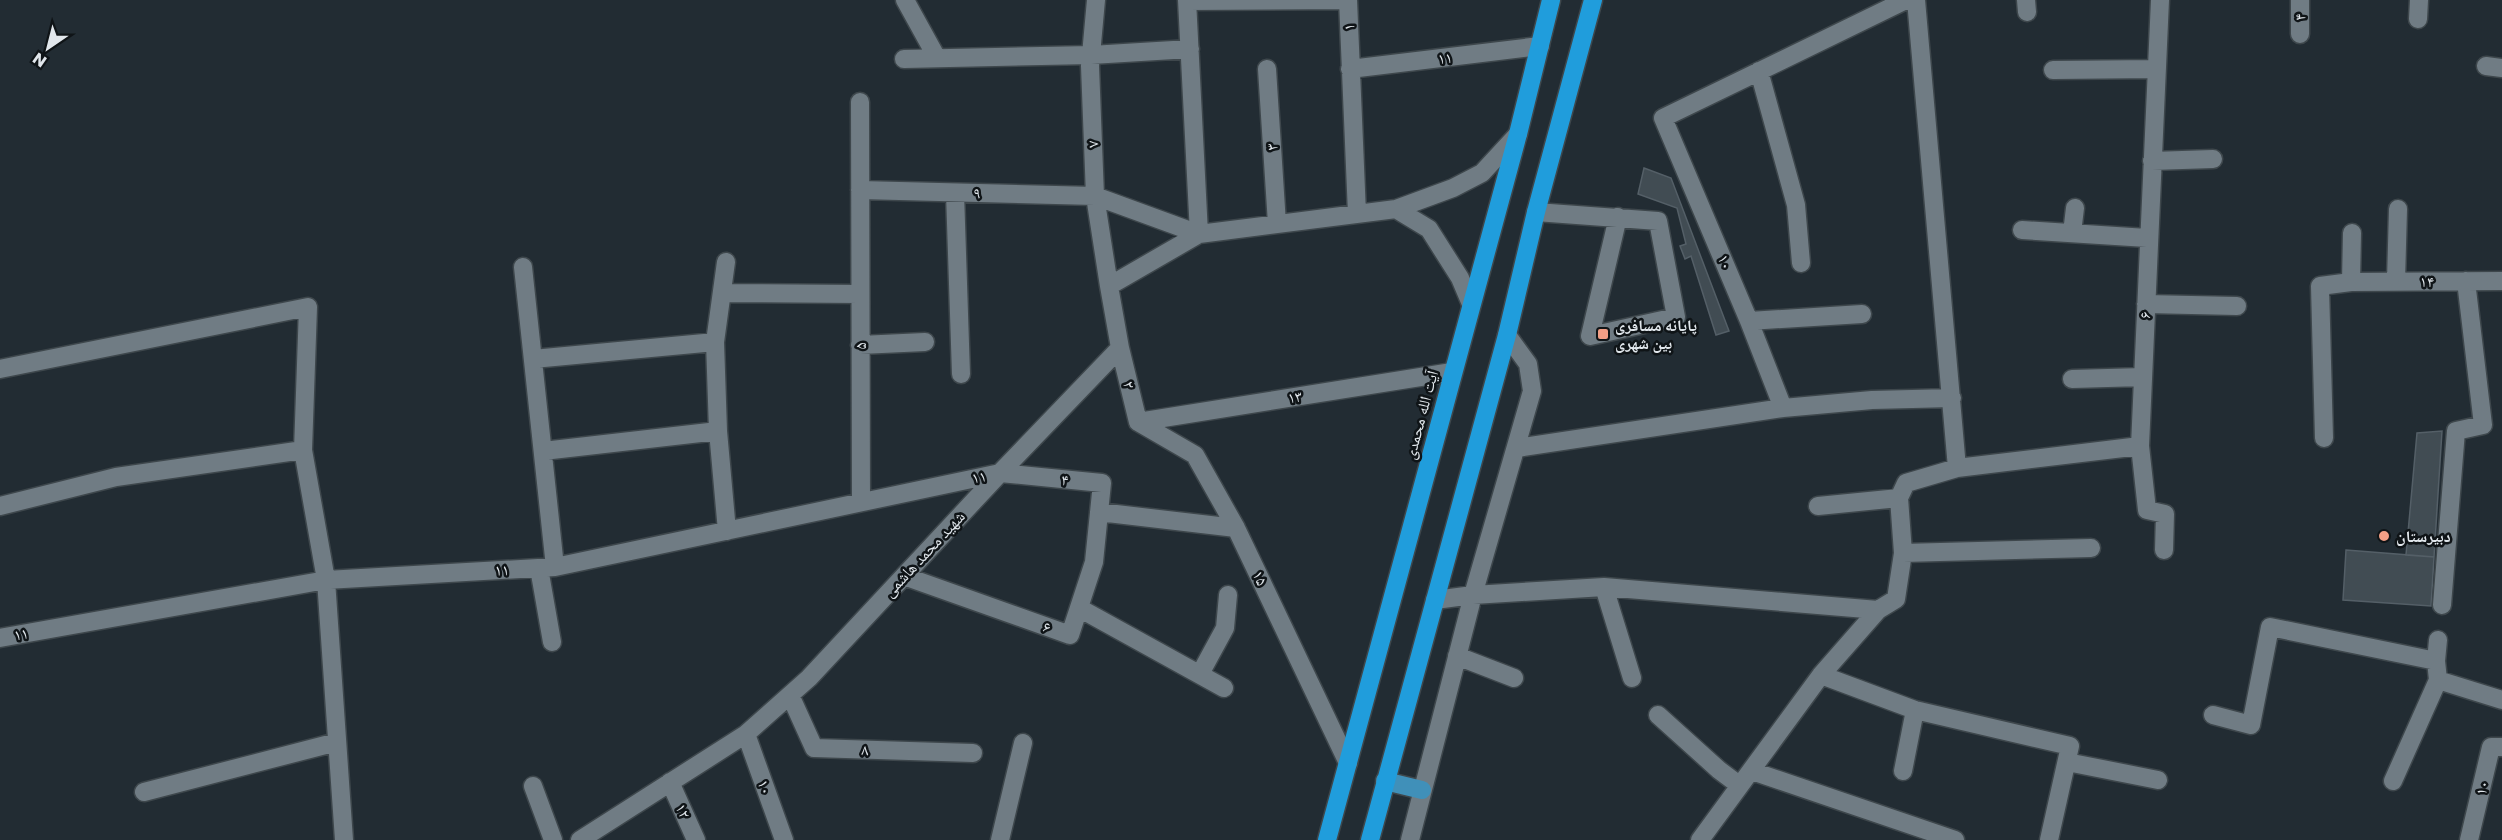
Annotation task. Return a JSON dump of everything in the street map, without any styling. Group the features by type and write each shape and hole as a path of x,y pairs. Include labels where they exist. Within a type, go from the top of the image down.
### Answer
{"highway":[{"name":"آیت الله محمدی","path":"1327,840 1518,134 1551,0"},
{"path":"1370,840 1507,335 1536,212 1593,0"}],"main road":[{"path":"1385,781 1422,790"}],"street":[{"path":"905,0 937,58"},
{"name":"۷","path":"1096,0 1091,55 1095,196 1109,286"},
{"name":"۱","path":"1187,1 1347,0 1357,214"},
{"name":"۱۰","path":"1783,408 1749,321 1663,118 1906,0"},
{"path":"1916,0 1957,468"},
{"name":"۶","path":"2160,0 2147,238 2140,446 2146,510 2165,514 2164,550"},
{"name":"۴","path":"2300,0 2300,34"},
{"path":"2418,19 2419,0"},
{"path":"1187,1 1199,234"},
{"name":"۱۱","path":"1350,69 1540,46"},
{"path":"904,59 1091,55 1190,50"},
{"name":"۳","path":"1268,69 1277,224"},
{"path":"2053,69 2155,69"},
{"path":"1759,71 1796,206 1801,263"},
{"name":"۵","path":"860,102 861,502"},
{"path":"1120,348 1109,286 1199,234 1396,209 1453,188 1482,173 1518,134"},
{"path":"2152,161 2213,159"},
{"name":"۹","path":"860,190 1095,196"},
{"path":"955,193 961,374"},
{"path":"1095,196 1199,234"},
{"path":"2072,232 2074,208"},
{"path":"1396,209 1429,229 1460,278 1471,304"},
{"path":"2396,282 2398,210"},
{"path":"1536,212 1618,217 1658,221 1676,317 1590,336 1618,217"},
{"path":"2022,230 2147,238"},
{"path":"2351,282 2352,233"},
{"path":"726,262 715,342 718,431 727,531"},
{"path":"523,267 543,451 552,642"},
{"path":"2442,605 2456,431 2483,424 2466,281"},
{"name":"۱۴","path":"2324,438 2320,286 2351,282 2502,281"},
{"path":"722,293 860,294"},
{"path":"2146,304 2237,306"},
{"path":"0,369 308,307 303,450 326,580 344,840"},
{"path":"1749,321 1862,314"},
{"path":"1415,838 1422,790 1457,656 1532,391 1528,364 1507,335"},
{"path":"533,359 715,342"},
{"path":"860,345 925,342"},
{"name":"۲","path":"1120,348 1137,422"},
{"name":"شهید محمد هاشمی","path":"580,840 746,734 810,678 1000,473 1120,348"},
{"name":"۱۳","path":"1137,422 1452,372"},
{"path":"2072,379 2143,377"},
{"path":"1517,448 1783,408 1872,400 1952,398"},
{"name":"۱۵","path":"1137,422 1195,455 1236,528 1348,763"},
{"path":"543,451 718,431"},
{"path":"1700,840 1821,675 1878,610 1896,599 1903,553 1899,498 1906,483 1957,468 2140,446"},
{"path":"0,506 116,477 303,450"},
{"name":"۱۱","path":"0,638 326,580 547,567 1000,473"},
{"name":"۴","path":"1000,473 1102,483 1099,512"},
{"path":"1818,506 1899,498"},
{"path":"1099,512 1236,528"},
{"name":"۶","path":"904,576 1070,635 1094,562 1099,512"},
{"path":"1903,553 2091,548"},
{"path":"1435,600 1473,595 1604,587 1878,610"},
{"path":"1604,587 1632,678"},
{"path":"1200,674 1225,628 1228,595"},
{"path":"1079,608 1224,688"},
{"path":"2213,715 2250,724 2270,627 2436,661"},
{"path":"2393,781 2438,680 2436,661 2438,639"},
{"path":"1457,656 1514,678"},
{"path":"1821,675 1915,710 2070,746 2049,840"},
{"path":"2438,680 2502,700"},
{"name":"۸","path":"790,695 814,748 973,753"},
{"path":"1903,771 1915,710"},
{"path":"1658,716 1739,785"},
{"name":"۱۰","path":"746,734 784,840"},
{"path":"144,792 337,742"},
{"path":"1000,840 1023,743"},
{"name":"۱۰","path":"2469,840 2491,747 2502,747"},
{"path":"2067,762 2158,780"},
{"path":"1752,771 1955,840"},
{"name":"۱۲","path":"670,782 696,840"},
{"path":"533,786 553,840"}],"building":[{"path":"1644,168 1671,178 1729,331 1716,335 1691,256 1685,259 1680,246 1686,244 1677,208 1638,194"},
{"path":"2442,431 2434,557 2406,555 2417,433"},
{"path":"2346,550 2434,557 2431,606 2343,600"}],"place":[{"name":"پایانه مسافری بین شهری","path":"1603,334"},
{"name":"دبیرستان","path":"2384,536"}]}
